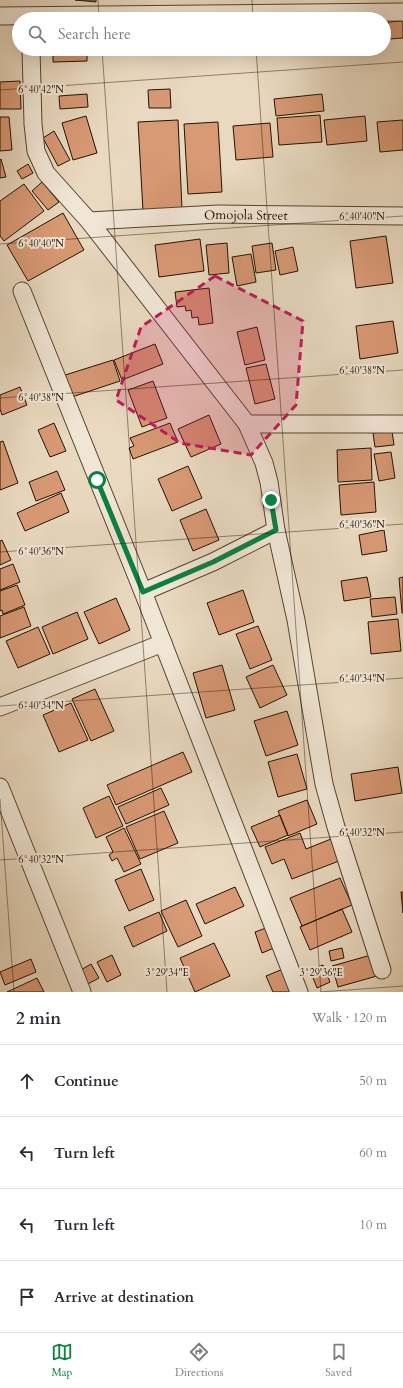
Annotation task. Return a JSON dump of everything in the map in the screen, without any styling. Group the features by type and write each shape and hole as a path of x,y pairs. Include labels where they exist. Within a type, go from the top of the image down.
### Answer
{"street":[{"path":"180,12 359,6 403,12"},
{"path":"0,16 12,16"},
{"path":"31,56 33,124 36,152 46,174 89,221 247,424 264,463 269,482 276,530 296,620 324,784 336,827 382,970"},
{"name":"Omojola Street","path":"89,221 218,214 403,216"},
{"path":"22,291 143,592 299,992"},
{"path":"247,424 403,424"},
{"path":"143,592 213,562 276,530"},
{"path":"0,707 163,643"},
{"path":"0,787 82,992"}],"highlighted area":[{"path":"215,276 303,321 296,405 251,455 180,443 116,400 141,327"}],"building":[{"path":"75,0 96,0 96,2"},
{"path":"403,21 403,38 391,39 391,22"},
{"path":"53,56 87,56 87,61 53,62"},
{"path":"20,81 21,109 0,109 0,82"},
{"path":"170,89 171,108 149,108 148,90"},
{"path":"87,94 88,107 60,109 59,96"},
{"path":"322,94 324,111 276,116 274,99"},
{"path":"320,115 322,142 279,145 277,118"},
{"path":"86,116 97,153 73,160 62,123"},
{"path":"365,116 367,141 327,145 324,120"},
{"path":"0,117 9,117 12,150 0,151"},
{"path":"178,120 182,209 143,211 138,122"},
{"path":"403,120 403,150 380,152 377,122"},
{"path":"218,122 222,192 188,194 184,124"},
{"path":"270,123 273,157 236,160 233,126"},
{"path":"54,131 70,160 58,166 43,138"},
{"path":"1,159 6,177 0,178 0,160"},
{"path":"28,164 33,173 22,179 17,171"},
{"path":"42,182 59,202 48,210 32,191"},
{"path":"24,184 44,211 4,241 0,236 0,201"},
{"path":"63,213 84,250 28,281 7,245"},
{"path":"386,236 393,283 356,288 350,241"},
{"path":"200,239 204,271 159,277 155,245"},
{"path":"227,243 229,273 209,275 206,245"},
{"path":"272,243 276,270 256,273 252,246"},
{"path":"293,247 298,271 280,275 275,251"},
{"path":"251,254 256,282 237,286 232,257"},
{"path":"209,288 213,323 199,325 198,317 192,318 191,310 186,311 185,306 177,307 175,292"},
{"path":"393,321 398,353 360,359 356,326"},
{"path":"257,327 265,360 245,365 237,332"},
{"path":"155,344 163,364 122,380 114,360"},
{"path":"113,360 120,381 69,398 62,376"},
{"path":"266,364 275,399 255,404 246,368"},
{"path":"153,381 167,418 142,427 128,390"},
{"path":"20,387 27,405 2,415 0,409 0,395"},
{"path":"209,415 221,444 191,457 178,429"},
{"path":"54,423 66,451 50,457 38,430"},
{"path":"170,423 178,442 133,459 129,448 134,446 130,438"},
{"path":"392,431 394,445 375,447 373,433"},
{"path":"3,441 18,483 0,490 0,442"},
{"path":"371,448 372,480 338,482 337,450"},
{"path":"391,452 395,478 379,481 374,454"},
{"path":"188,466 202,498 172,511 158,479"},
{"path":"57,471 65,490 36,501 29,482"},
{"path":"374,482 376,512 341,515 339,485"},
{"path":"61,493 69,512 25,531 17,513"},
{"path":"206,509 219,540 193,551 180,520"},
{"path":"384,530 387,551 362,555 359,535"},
{"path":"2,540 11,560 0,565 0,541"},
{"path":"13,564 20,582 0,590 0,569"},
{"path":"367,577 371,597 344,601 341,581"},
{"path":"403,577 403,613 402,613 399,578"},
{"path":"17,585 25,605 3,614 2,610 0,611 0,591"},
{"path":"243,590 254,622 219,635 207,603"},
{"path":"395,597 397,614 372,617 370,599"},
{"path":"116,598 130,630 99,644 84,612"},
{"path":"24,607 31,626 0,638 0,616"},
{"path":"77,612 88,639 53,654 42,627"},
{"path":"398,619 401,651 371,654 368,622"},
{"path":"258,626 272,660 250,669 236,634"},
{"path":"38,627 50,654 18,668 6,641"},
{"path":"222,665 235,710 206,718 193,673"},
{"path":"273,665 287,695 260,708 246,677"},
{"path":"95,689 114,731 91,741 72,699"},
{"path":"71,703 88,740 59,752 43,715"},
{"path":"287,711 298,745 266,756 254,721"},
{"path":"183,752 192,772 116,805 107,785"},
{"path":"297,754 307,789 278,797 268,762"},
{"path":"398,767 402,793 355,801 351,774"},
{"path":"161,788 169,805 126,824 118,807"},
{"path":"109,796 123,826 96,838 83,808"},
{"path":"307,800 317,824 288,836 278,811"},
{"path":"164,811 178,843 140,859 126,827"},
{"path":"280,815 288,835 260,847 251,827"},
{"path":"124,828 141,864 124,872 117,858 112,861 109,855 113,852 106,837"},
{"path":"300,833 306,849 331,839 339,861 292,879 284,859 272,864 265,847"},
{"path":"141,869 154,900 129,911 115,880"},
{"path":"340,878 352,905 302,926 290,898"},
{"path":"235,887 244,906 205,924 196,904"},
{"path":"401,892 403,892 403,913"},
{"path":"186,900 202,936 178,947 161,911"},
{"path":"342,909 352,932 310,950 300,927"},
{"path":"159,912 167,931 133,947 124,927"},
{"path":"266,928 274,948 262,953 255,932"},
{"path":"214,943 230,976 195,992 180,958"},
{"path":"342,948 344,958 331,961 329,951"},
{"path":"112,955 121,975 107,982 97,962"},
{"path":"371,955 377,976 338,987 332,966"},
{"path":"31,959 36,972 5,985 0,972"},
{"path":"91,964 99,978 86,985 79,971"},
{"path":"323,965 330,982 317,988 310,970"},
{"path":"283,969 293,992 273,992 266,976"},
{"path":"37,978 44,992 7,992"}],"route":[{"path":"97,480 143,592 213,562 276,530 271,500"}]}
